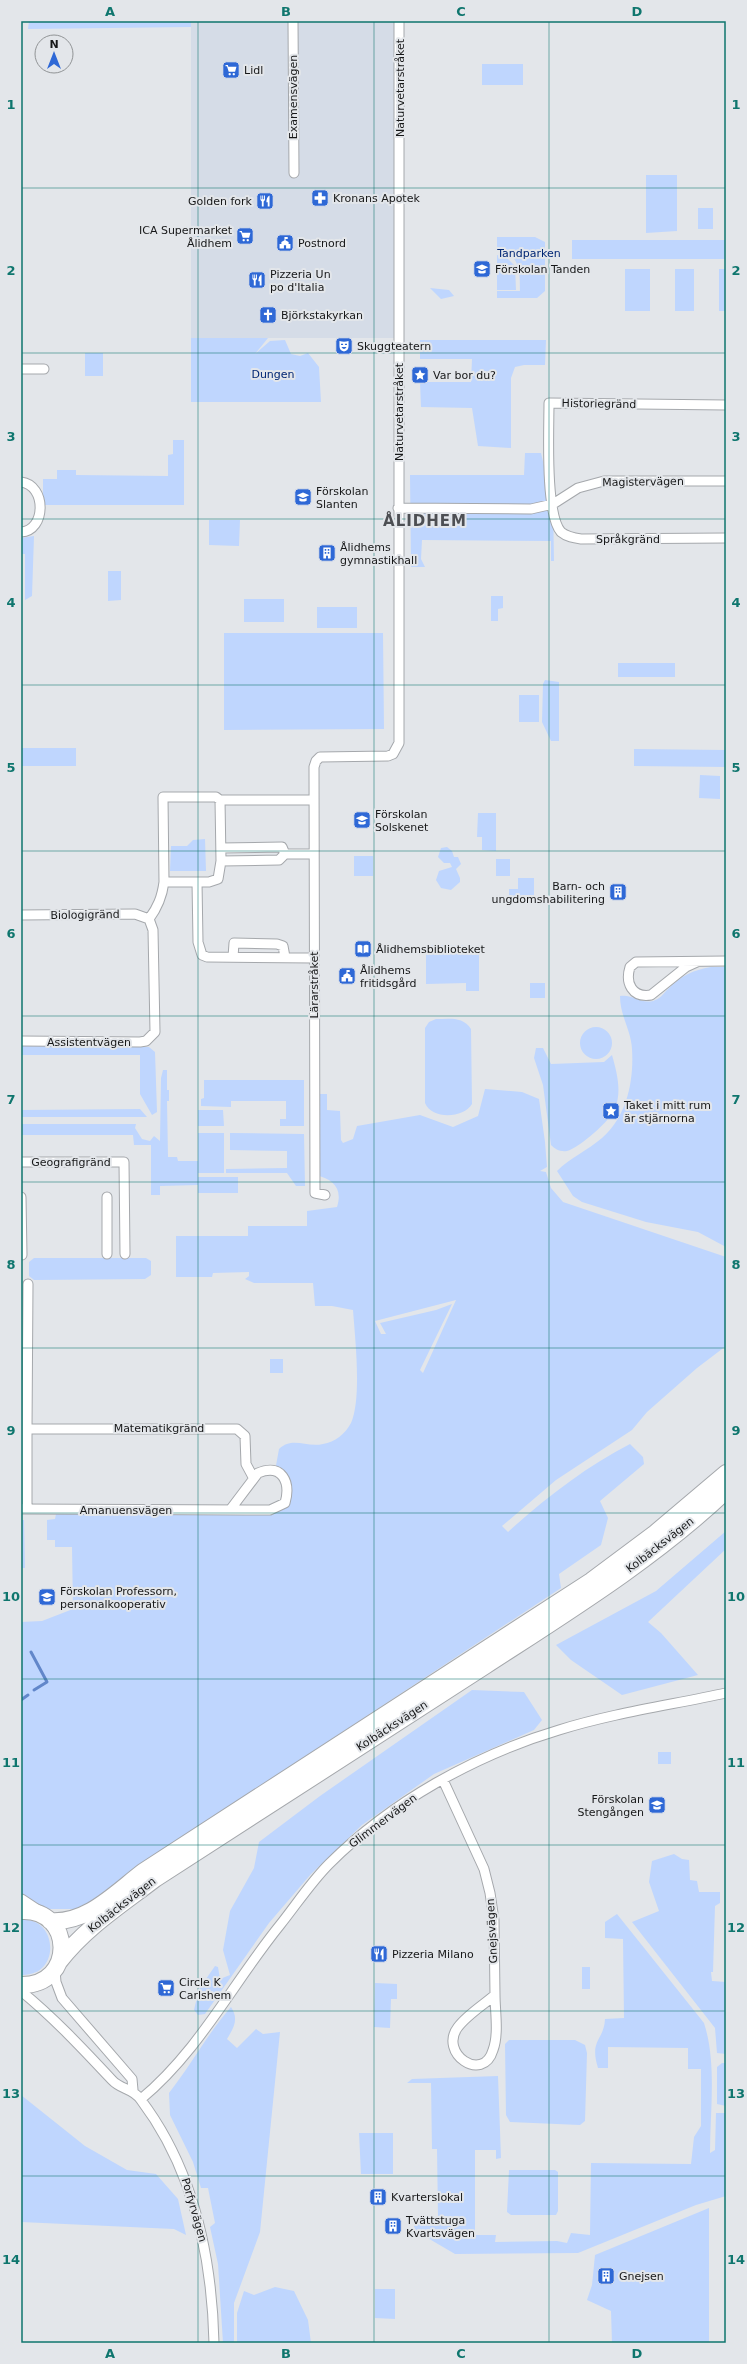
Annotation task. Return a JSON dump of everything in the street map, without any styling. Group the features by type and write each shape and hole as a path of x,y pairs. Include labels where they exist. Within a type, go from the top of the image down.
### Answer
{"highway":[{"name":"Kolbäcksvägen","path":"21,1911 45,1918 68,1922 87,1914 144,1871 591,1581 660,1530 726,1473"},
{"name":"Kolbäcksvägen","path":"21,1985 41,1982 57,1966 68,1951 96,1924 155,1880 626,1572 692,1521 726,1491"},
{"path":"45,1918 58,1932 62,1945 57,1966"}],"main road":[{"path":"21,1901 45,1918"}],"street":[{"name":"Examensvägen","path":"293,21 294,173"},
{"name":"Naturvetarstråket","path":"314,767 316,761 320,757 388,756 393,754 399,743 399,21"},
{"path":"21,369 44,369"},
{"name":"Historiegränd","path":"553,504 550,491 550,403 726,405"},
{"name":"Magistervägen","path":"398,508 531,509 553,504 578,488 604,481 726,481"},
{"path":"21,482 32,484 36,489 40,509 36,526 30,530 21,532"},
{"name":"Språkgränd","path":"553,504 558,526 568,537 581,539 726,538"},
{"name":"Lärarstråket","path":"314,767 315,1193 325,1195"},
{"path":"149,919 159,903 164,882 163,797 216,797 220,800 314,800"},
{"path":"164,882 209,882 218,879 221,861 220,800"},
{"path":"221,848 282,847 285,854"},
{"path":"221,861 279,860 285,854 314,854"},
{"path":"197,882 199,950 207,957 314,958"},
{"name":"Biologigränd","path":"21,915 135,914 149,919"},
{"name":"Assistentvägen","path":"21,1041 146,1041 154,1032 153,930 149,919"},
{"path":"234,957 234,943 277,944 283,946 285,957"},
{"path":"697,962 686,967 651,995 638,994 633,991 629,982 630,966 636,962 726,961"},
{"name":"Geografigränd","path":"21,1162 124,1162 125,1254"},
{"path":"21,1197 22,1255"},
{"path":"106,1197 107,1254"},
{"path":"24,1509 27,1429 25,1387 28,1284"},
{"name":"Matematikgränd","path":"27,1429 237,1429 245,1436 246,1464 254,1477"},
{"name":"Amanuensvägen","path":"24,1509 270,1510 285,1504 287,1484 281,1474 276,1471 264,1470 254,1477"},
{"path":"230,1510 254,1477"},
{"name":"Glimmervägen","path":"141,2099 166,2078 205,2030 267,1941 328,1865 381,1820 443,1780 502,1750 559,1729 726,1693"},
{"name":"Gnejsvägen","path":"443,1780 484,1869 491,1898 495,1945 495,1995 495,2044 490,2057 482,2063 475,2065 463,2062 455,2052 454,2046 457,2027 495,1995"},
{"name":"Porfyrvägen","path":"57,1966 56,1982 62,1998 132,2079 133,2090"},
{"name":"Porfyrvägen","path":"21,1991 72,2036 118,2086 133,2090 141,2099 168,2141 190,2191 205,2250 214,2343"}],"shaded area":[{"path":"191,21 399,21 402,338 191,338"}],"green space":[{"path":"29,21 191,21 191,27 28,29"},
{"path":"482,64 523,64 523,85 482,85"},
{"path":"646,175 677,175 677,231 646,233"},
{"path":"698,208 713,208 713,229 698,229"},
{"name":"Tandparken","path":"497,237 535,237 545,242 545,291 537,298 497,298 497,291 520,291 520,277 517,264 514,259 505,252 497,250"},
{"path":"572,240 726,240 726,259 572,259"},
{"path":"497,255 506,257 515,266 516,290 497,290"},
{"path":"625,269 650,269 650,311 625,311"},
{"path":"675,269 694,269 694,311 675,311"},
{"path":"719,269 726,269 726,311 719,311"},
{"path":"430,288 449,290 454,296 441,299"},
{"name":"Dungen","path":"191,338 268,338 255,354 270,341 285,340 291,354 300,356 308,353 319,367 321,402 191,402"},
{"path":"420,340 546,340 545,365 524,365 515,367 511,378 511,448 478,446 472,408 421,407 420,382 471,382 472,359 420,359"},
{"path":"85,353 103,353 103,376 85,376"},
{"path":"173,440 184,440 184,505 43,505 43,479 57,479 57,470 76,470 76,475 168,476 168,455 173,454"},
{"path":"525,453 541,453 553,504 554,561 551,561 551,541 422,540 421,559 425,567 411,567 410,475 524,475"},
{"path":"209,520 240,520 239,546 209,545"},
{"path":"34,536 32,596 25,600 25,554 21,554 21,538"},
{"path":"108,571 121,571 121,600 108,601"},
{"path":"491,596 503,596 503,608 498,609 498,621 491,621"},
{"path":"244,599 284,599 284,622 244,622"},
{"path":"317,607 357,607 357,628 317,628"},
{"path":"224,633 383,633 384,729 224,730"},
{"path":"618,663 675,663 675,677 618,677"},
{"path":"545,680 559,682 559,741 551,741 542,722 543,684"},
{"path":"519,695 539,695 539,722 519,722"},
{"path":"21,748 76,748 76,766 21,766"},
{"path":"634,749 726,750 726,767 634,766"},
{"path":"700,775 720,776 720,799 699,798"},
{"path":"478,813 496,813 496,851 482,850 482,837 477,837"},
{"path":"205,839 206,871 170,871 171,846 187,846 193,840"},
{"path":"447,847 452,851 454,857 458,857 461,864 456,869 460,882 451,890 441,888 436,880 439,871 452,867 450,863 444,863 438,857 441,848"},
{"path":"354,856 373,856 373,876 354,876"},
{"path":"496,859 510,859 510,876 496,876"},
{"path":"518,878 534,878 534,895 522,895 522,900 509,900 509,889 518,889"},
{"path":"426,945 466,945 466,952 479,952 479,991 466,991 466,983 426,984"},
{"path":"711,967 726,967 726,1247 698,1232 646,1222 582,1202 573,1196 557,1171 602,1138 611,1129 623,1109 632,1073 632,1049 630,1036 620,1003 620,996 629,996 648,1002 653,1001 660,998 673,984 683,977 693,972"},
{"path":"530,983 545,983 545,998 530,998"},
{"path":"436,1019 460,1020 471,1029 472,1104 468,1109 455,1114 448,1115 434,1112 425,1103 425,1028 429,1022"},
{"path":"593,1027 599,1027 608,1031 612,1043 608,1055 599,1059 593,1059 584,1055 580,1046 580,1040 584,1031"},
{"path":"21,1046 149,1047 155,1052 157,1112 152,1115 140,1094 140,1055 21,1055"},
{"path":"536,1048 543,1048 551,1064 604,1062 612,1055 617,1075 618,1089 615,1109 608,1120 594,1133 579,1145 567,1151 558,1150 551,1145 543,1085 534,1058"},
{"path":"163,1070 167,1070 167,1090 169,1090 169,1101 167,1101 168,1157 177,1157 178,1161 198,1161 198,1133 224,1133 224,1173 198,1173 198,1177 238,1177 238,1193 198,1193 198,1185 160,1186 160,1195 151,1195 151,1145 134,1145 133,1135 21,1135 21,1124 136,1124 135,1128 142,1139 150,1141 154,1136 160,1141 161,1078"},
{"path":"204,1080 304,1080 304,1126 280,1126 280,1119 286,1119 286,1101 231,1101 231,1107 201,1106 201,1099 204,1098"},
{"path":"485,1089 522,1092 539,1099 547,1167 540,1171 546,1172 551,1188 563,1202 726,1257 726,1346 697,1368 647,1412 632,1430 556,1480 502,1526 508,1532 536,1507 566,1484 598,1462 630,1444 643,1457 644,1464 600,1501 608,1518 601,1545 559,1574 561,1588 130,1872 81,1909 32,1909 21,1914 21,1622 42,1621 73,1609 72,1547 55,1547 55,1540 47,1540 47,1520 55,1519 57,1509 279,1508 288,1491 275,1471 279,1449 289,1443 317,1445 332,1441 346,1431 351,1423 354,1412 357,1368 353,1310 332,1306 315,1306 313,1283 254,1283 245,1279 249,1276 249,1272 213,1273 212,1277 176,1277 176,1236 248,1236 248,1226 307,1226 307,1211 337,1207 339,1195 335,1185 327,1179 315,1175 315,1094 327,1094 327,1110 340,1111 341,1140 343,1143 353,1139 357,1126 420,1115 453,1127 478,1116","holes":["456,1300 423,1373 420,1370 452,1304 436,1310 380,1323 386,1334 381,1334 375,1321"]},
{"path":"140,1109 147,1117 21,1117 21,1110"},
{"path":"198,1110 223,1110 224,1126 198,1126"},
{"path":"230,1133 304,1134 305,1186 296,1186 287,1173 226,1173 226,1169 287,1168 287,1151 230,1150"},
{"path":"34,1258 146,1258 151,1261 151,1275 145,1279 34,1280 29,1276 29,1262"},
{"path":"270,1359 283,1359 283,1373 270,1373"},
{"path":"21,1520 24,1520 25,1568 21,1568"},
{"path":"726,1531 726,1549 648,1622 661,1633 698,1675 622,1695 571,1660 556,1645 656,1591"},
{"path":"472,1690 524,1692 542,1720 534,1730 434,1774 362,1825 311,1874 269,1923 205,2014 198,2015 194,2010 199,1989 215,1966 218,1967 220,1979 230,1975 223,1950 230,1911 254,1868 259,1842 320,1796"},
{"path":"658,1752 671,1752 671,1764 658,1764"},
{"path":"674,1854 682,1859 689,1860 690,1880 697,1881 699,1892 720,1892 720,1903 715,1906 713,1972 711,1972 712,1981 726,1982 726,2054 717,2053 715,2028 632,1922 659,1911 649,1882 652,1861"},
{"path":"617,1914 704,2023 708,2038 712,2071 710,2153 715,2150 716,2113 726,2113 726,2196 696,2205 578,2253 455,2254 414,2230 414,2217 438,2216 437,2149 432,2149 431,2083 407,2083 412,2079 498,2076 501,2158 496,2159 496,2150 475,2150 475,2235 496,2235 495,2242 557,2241 567,2243 571,2233 590,2235 591,2163 691,2164 694,2137 701,2126 701,2069 688,2069 688,2048 608,2047 608,2068 598,2068 595,2051 605,2019 624,2018 623,1939 605,1938 605,1922"},
{"path":"21,1920 33,1921 42,1927 48,1936 50,1947 49,1957 44,1967 34,1973 21,1975"},
{"path":"582,1967 590,1967 590,1989 582,1989"},
{"path":"375,1983 397,1984 397,1999 391,1999 390,2028 374,2027"},
{"path":"231,2007 235,2015 235,2023 227,2039 237,2048 256,2029 263,2034 280,2032 260,2232 234,2303 234,2343 223,2343 218,2264 210,2227 215,2223 208,2188 201,2188 193,2162 170,2115 169,2093 215,2027"},
{"path":"509,2040 575,2040 585,2045 587,2053 585,2121 580,2125 510,2122 506,2115 505,2044"},
{"path":"722,2063 726,2063 726,2106 717,2104 717,2067"},
{"path":"21,2095 85,2146 127,2170 156,2174 178,2199 186,2235 174,2229 21,2222"},
{"path":"359,2133 393,2133 393,2174 361,2174"},
{"path":"509,2170 555,2170 558,2172 558,2211 556,2215 511,2215 507,2212"},
{"path":"709,2208 709,2343 612,2343 611,2311 587,2300 592,2285 595,2255"},
{"path":"275,2287 294,2291 308,2320 311,2343 237,2343 237,2313 244,2291 254,2295"},
{"path":"375,2289 395,2289 395,2319 375,2318"}],"waterway":[{"path":"31,1652 47,1682 34,1690"},
{"path":"21,1700 28,1695"}],"place":[{"name":"Lidl","path":"231,70"},
{"name":"Kronans Apotek","path":"320,198"},
{"name":"Golden fork","path":"265,201"},
{"name":"ICA Supermarket Ålidhem","path":"245,236"},
{"name":"Postnord","path":"285,243"},
{"name":"Förskolan Tanden","path":"482,269"},
{"name":"Pizzeria Un po d'Italia","path":"257,280"},
{"name":"Björkstakyrkan","path":"268,315"},
{"name":"Skuggteatern","path":"344,346"},
{"name":"Var bor du?","path":"420,375"},
{"name":"Förskolan Slanten","path":"303,497"},
{"name":"Ålidhems gymnastikhall","path":"327,553"},
{"name":"Förskolan Solskenet","path":"362,820"},
{"name":"Barn- och ungdomshabilitering","path":"618,892"},
{"name":"Ålidhemsbiblioteket","path":"363,949"},
{"name":"Ålidhems fritidsgård","path":"347,976"},
{"name":"Taket i mitt rum är stjärnorna","path":"611,1111"},
{"name":"Förskolan Professorn, personalkooperativ","path":"47,1597"},
{"name":"Förskolan Stengången","path":"657,1805"},
{"name":"Pizzeria Milano","path":"379,1954"},
{"name":"Circle K Carlshem","path":"166,1988"},
{"name":"Kvarterslokal","path":"378,2197"},
{"name":"Tvättstuga Kvartsvägen","path":"393,2226"},
{"name":"Gnejsen","path":"606,2276"}],"district":[{"name":"ÅLIDHEM","path":"425,521"}]}
